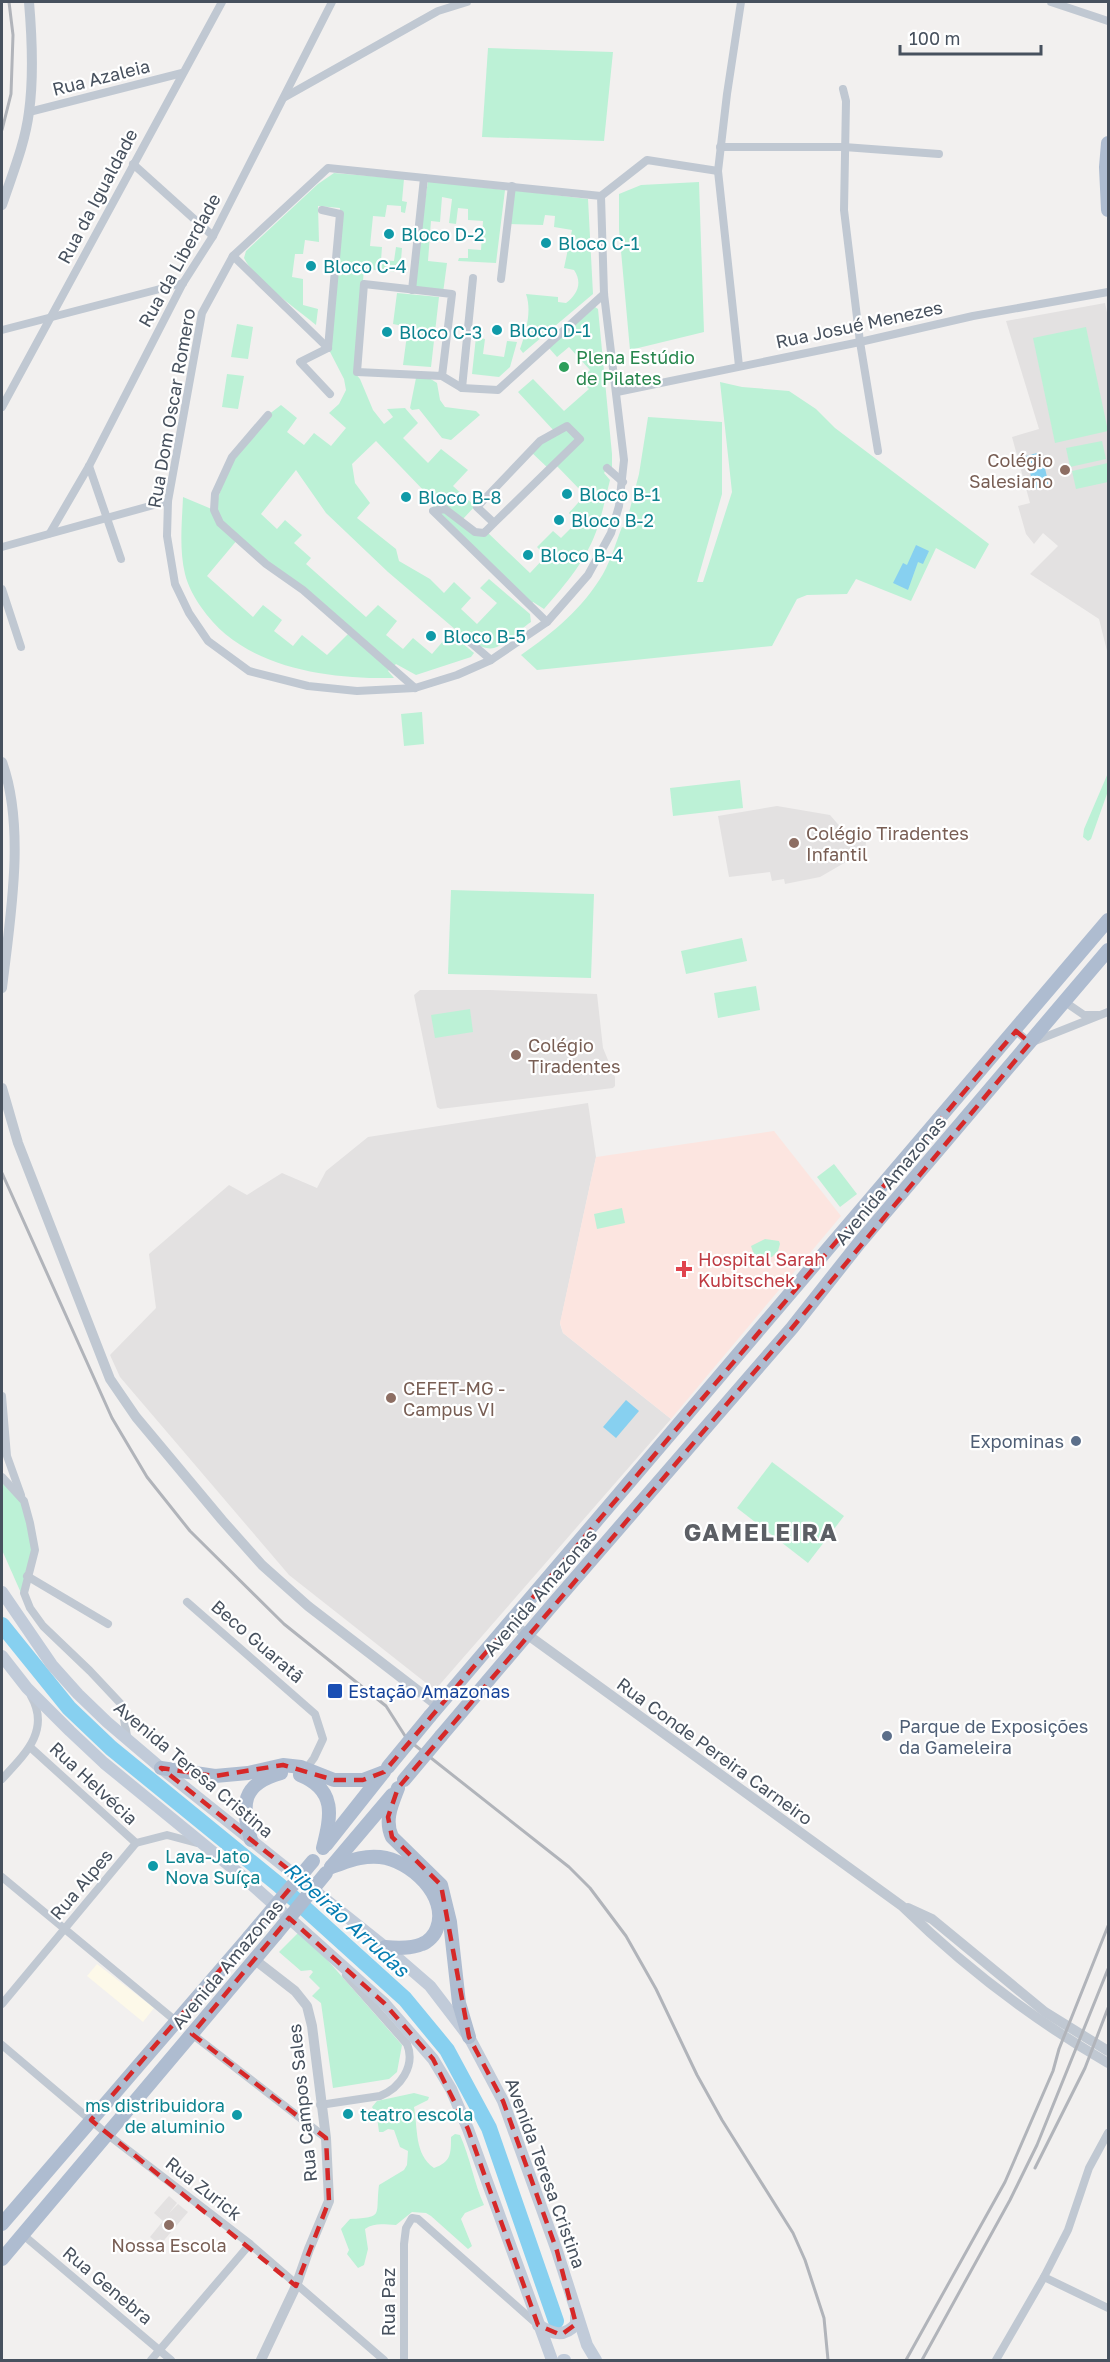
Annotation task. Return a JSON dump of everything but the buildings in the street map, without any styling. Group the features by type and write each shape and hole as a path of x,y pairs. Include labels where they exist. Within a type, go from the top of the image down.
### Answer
{"main road":[{"path":"1108,143 1106,167 1108,210"},
{"name":"Avenida Amazonas","path":"3,2220 177,2022 313,1861 434,1711 1016,1031 1108,920"},
{"name":"Avenida Amazonas","path":"2,2259 527,1634 792,1328 860,1242 1108,950"},
{"name":"Avenida Teresa Cristina","path":"2,1592 52,1665 78,1694 128,1741 385,1947 430,1986 470,2037 503,2101 557,2251 587,2345 596,2361"},
{"path":"2,1656 27,1688 104,1763 209,1847 384,2003 433,2059 468,2129 552,2361"},
{"path":"434,1711 445,1714 442,1735"},
{"path":"161,1768 215,1776 284,1766 306,1769 334,1780 363,1780 386,1770"},
{"path":"251,1840 244,1817 244,1803 252,1790 264,1778 281,1773 296,1774 318,1785 329,1806 330,1819 323,1848"},
{"path":"401,1784 388,1818 388,1829 392,1837 441,1885 450,1922 459,2003 470,2037"},
{"path":"328,1870 357,1858 381,1857 396,1861 410,1869 429,1888 438,1908 439,1924 435,1933 425,1943 412,1947 385,1947"},
{"path":"538,2325 561,2335 570,2332 576,2324 576,2311"}],"street":[{"path":"2,205 18,160 29,112 31,32 28,2"},
{"name":"Rua da Igualdade","path":"2,407 222,2"},
{"name":"Rua da Liberdade","path":"50,533 90,466 183,283 213,236 332,2"},
{"path":"285,97 439,6 467,2"},
{"path":"740,366 718,171 741,2"},
{"path":"1051,2 1108,21"},
{"name":"Rua Azaleia","path":"29,112 182,73"},
{"path":"843,89 846,100 844,210 878,451"},
{"path":"720,147 844,147 939,154"},
{"path":"602,196 647,160 718,171"},
{"path":"133,164 213,236"},
{"name":"Rua Dom Oscar Romero","path":"328,168 512,186 602,196 604,294 624,460 622,482 611,533 588,575 547,622 491,660 415,688 357,691 308,686 249,671 208,640 189,613 175,584 167,536 168,501 202,313 233,256 328,168"},
{"path":"412,290 424,178"},
{"path":"501,279 512,186"},
{"path":"322,210 340,214 328,348"},
{"path":"233,256 328,348"},
{"path":"462,388 473,278"},
{"path":"2,330 183,283"},
{"path":"442,376 452,294 364,284 357,372 442,376 462,388 498,390 604,294"},
{"name":"Rua Josué Menezes","path":"617,392 861,342 973,316 1108,292"},
{"path":"328,348 300,362 330,394"},
{"path":"268,415 232,457 215,494 214,510 220,524 266,564 303,590 415,688"},
{"path":"494,523 477,507 540,441 567,426 580,439 484,533 479,534 445,509 434,511 547,622"},
{"path":"90,466 121,560"},
{"path":"606,468 622,482"},
{"path":"2,547 168,501"},
{"path":"2,589 21,647"},
{"path":"470,642 491,660"},
{"path":"2,762 12,802 15,835 10,923 2,988"},
{"path":"1065,1002 1084,1015 1105,1014"},
{"path":"1016,1031 1030,1043 1105,1014"},
{"path":"2,1088 18,1143 110,1379 136,1417 262,1565 434,1711"},
{"path":"2,1396 7,1456 13,1477 24,1501 35,1550 24,1593 30,1608 43,1626 121,1704 128,1741"},
{"path":"2,1478 24,1501"},
{"path":"27,1576 108,1624"},
{"name":"Beco Guaratã","path":"187,1602 315,1714 323,1738 306,1769"},
{"name":"Rua Conde Pereira Carneiro","path":"510,1622 902,1906 925,1929 1039,2021 1108,2063"},
{"path":"2,1779 30,1747 39,1721 38,1710 27,1688"},
{"name":"Rua Helvécia","path":"30,1747 136,1844"},
{"name":"Rua Alpes","path":"2,2004 136,1844 167,1835 209,1847"},
{"path":"2,1877 177,2022"},
{"name":"Rua Conde Pereira Carneiro","path":"902,1906 932,1919 1045,2012 1108,2051"},
{"path":"320,2105 388,2093 402,2080 410,2059 406,2044 323,1950"},
{"name":"Rua Campos Sales","path":"255,1960 295,1991 307,2006 312,2026 320,2105 326,2138 329,2201 309,2249 297,2286 261,2361"},
{"path":"192,2034 326,2138"},
{"name":"Rua Zurick","path":"2,2045 107,2134 250,2244 384,2361"},
{"path":"996,2361 1068,2230 1089,2168 1108,2133"},
{"name":"Rua Paz","path":"404,2361 404,2244 406,2228 412,2218 418,2219 538,2325"},
{"name":"Rua Genebra","path":"22,2234 171,2361"},
{"path":"151,2361 250,2244"},
{"path":"1044,2277 1108,2308"}],"highlighted area":[{"path":"1016,1031 1030,1043 792,1328 398,1788 388,1817 392,1837 441,1885 469,2037 503,2101 557,2251 576,2324 561,2335 538,2325 468,2129 433,2059 384,2003 289,1918 192,2034 326,2138 329,2201 296,2286 91,2120 299,1878 161,1768 215,1776 283,1765 334,1780 363,1780 384,1772"}],"shaded area":[{"name":"Colégio Salesiano","path":"1105,303 1108,317 1108,655 1099,619 1030,574 1058,546 1043,533 1034,544 1026,534 1018,506 1030,503 1012,437 1039,429 1006,321"},
{"name":"Colégio Tiradentes Infantil","path":"777,806 830,815 843,830 867,834 865,851 820,877 785,884 784,879 772,881 770,872 729,877 718,816"},
{"name":"Colégio Tiradentes","path":"420,990 597,994 603,1048 615,1077 615,1086 440,1109 437,1107 414,995"},
{"name":"CEFET-MG - Campus VI","path":"588,1103 596,1157 560,1324 563,1333 671,1419 435,1690 289,1575 120,1377 110,1355 156,1308 149,1254 229,1185 247,1195 282,1173 317,1188 326,1171 368,1137"},
{"name":"Hospital Sarah Kubitschek","path":"774,1131 841,1216 671,1419 563,1333 560,1323 596,1157"},
{"path":"97,1964 154,2008 143,2022 87,1976"},
{"name":"Nossa Escola","path":"169,2196 177,2203 169,2213 178,2204 188,2212 160,2245 150,2237 163,2221 154,2213"}],"green space":[{"path":"488,48 613,52 604,141 482,137"},
{"path":"334,173 404,179 402,201 407,202 405,213 401,212 401,206 387,205 385,217 373,216 370,246 382,247 381,260 394,261 396,247 402,248 400,272 364,269 355,373 360,379 373,410 384,424 393,417 387,409 405,408 418,423 403,438 428,463 441,449 468,470 453,486 475,506 463,519 475,532 486,531 530,573 546,556 537,547 553,531 561,538 577,522 569,513 585,495 555,464 549,469 530,451 555,432 518,392 533,379 564,411 589,389 580,380 590,370 569,347 557,357 549,348 595,307 598,309 612,454 612,468 609,465 604,473 610,480 594,538 568,580 544,609 533,602 529,606 435,510 427,494 376,441 352,464 355,483 370,503 357,518 396,549 399,561 430,579 444,593 454,582 471,598 461,609 477,624 497,603 480,588 489,579 530,614 531,622 504,643 491,648 470,642 388,572 326,513 296,470 261,514 277,529 285,520 302,535 294,543 311,558 306,564 366,617 378,605 397,621 386,635 403,649 413,638 432,654 450,633 474,653 471,657 416,675 396,664 388,671 394,678 341,676 287,666 262,657 239,644 218,628 196,599 183,565 181,545 183,497 214,510 232,457 268,415 281,405 297,418 287,432 304,445 314,433 331,446 346,428 329,413 339,404 346,390 344,379 328,348 340,208 318,206 319,242 305,240 303,254 295,254 292,277 303,279 303,305 318,309 316,325 257,276 244,258 246,251 318,184","holes":["238,539 350,632 327,655 302,635 293,646 274,631 282,620 263,605 253,617 207,576"]},
{"path":"428,181 505,190 496,263 458,261 459,258 468,258 468,249 481,250 483,221 468,220 468,209 458,208 456,224 449,223 452,199 442,197 440,222 431,221 428,261 447,263 443,293 412,290"},
{"path":"699,182 704,332 630,350 619,229 619,194 641,185"},
{"path":"512,190 588,199 593,294 523,353 520,349 528,314 526,294 558,297 558,302 566,303 576,292 578,280 574,270 564,268 572,230 554,227 555,216 545,215 543,225 506,224"},
{"path":"397,293 439,297 431,367 403,365 408,327 393,324"},
{"path":"237,324 253,327 248,359 231,357"},
{"path":"1086,327 1108,431 1055,443 1033,338"},
{"path":"476,337 485,339 483,354 504,357 507,341 517,342 510,367 499,377 472,374"},
{"path":"227,374 244,376 238,409 222,407"},
{"path":"426,376 437,383 440,400 445,407 476,411 480,415 451,440 442,438 419,409 410,408 416,378"},
{"path":"720,382 742,387 789,391 816,409 835,428 989,544 975,569 936,548 911,601 856,579 847,594 807,595 797,599 772,646 537,670 521,655 556,629 577,609 606,569 622,527 625,528 639,474 648,417 722,422 722,494 697,582 703,582 732,492"},
{"path":"1102,441 1106,459 1070,467 1066,448"},
{"path":"1108,463 1108,482 1076,489 1072,471"},
{"path":"422,712 424,744 404,746 401,714"},
{"path":"1108,773 1108,791 1091,839 1088,841 1083,837 1084,829"},
{"path":"740,780 743,808 673,816 670,788"},
{"path":"451,890 594,894 591,978 448,974"},
{"path":"742,938 747,961 686,974 681,951"},
{"path":"756,986 760,1010 718,1018 714,993"},
{"path":"470,1009 473,1032 435,1038 431,1015"},
{"path":"834,1164 857,1194 840,1207 817,1177"},
{"path":"622,1208 625,1223 597,1229 594,1214"},
{"path":"765,1239 779,1241 778,1251 772,1257 755,1258 751,1246"},
{"path":"772,1462 844,1516 808,1563 737,1508"},
{"path":"2,1483 24,1501 35,1550 21,1593 2,1550"},
{"path":"298,1933 323,1955 402,2045 397,2072 389,2079 333,2088 321,2003 312,1996 320,1988 309,1977 313,1972 311,1970 301,1971 279,1952"},
{"path":"414,2093 429,2097 428,2100 414,2107 420,2148 423,2156 434,2168 440,2166 449,2157 451,2137 455,2134 460,2135 484,2205 465,2213 461,2219 472,2246 468,2249 426,2213 412,2212 396,2225 376,2225 365,2229 368,2249 364,2265 358,2268 347,2254 349,2250 341,2229 350,2219 374,2216 377,2209 379,2185 404,2170 407,2165 408,2151 400,2147 394,2130 379,2132 377,2117 372,2107 377,2101"}],"water":[{"path":"1041,452 1049,485 1034,489 1026,456"},
{"path":"916,545 929,551 923,564 918,562 908,590 893,583 903,563 907,565"},
{"path":"626,1400 639,1411 616,1438 603,1427"}],"waterway":[{"name":"Ribeirão Arrudas","path":"2,1625 69,1708 111,1748 279,1885 405,1999 447,2050 489,2128 556,2321"}],"railway":[{"path":"2,130 11,94 13,35 9,2"},
{"path":"2,1173 112,1418 147,1477 190,1531 284,1624 386,1706 407,1739 569,1867 590,1888 626,1936 656,1989 697,2075 722,2120 793,2233 805,2260 824,2318 828,2360"},
{"path":"906,2360 1005,2182 1053,2071 1059,2049 1108,1926"},
{"path":"922,2360 1010,2200 1037,2145 1108,1969"},
{"path":"1035,2168 1085,2068 1108,2008"}],"place":[{"name":"Bloco D-2","path":"389,234"},
{"name":"Bloco C-1","path":"546,243"},
{"name":"Bloco C-4","path":"311,266"},
{"name":"Bloco D-1","path":"497,330"},
{"name":"Bloco C-3","path":"387,332"},
{"name":"Plena Estúdio de Pilates","path":"564,367"},
{"name":"Colégio Salesiano","path":"1065,470"},
{"name":"Bloco B-1","path":"567,494"},
{"name":"Bloco B-8","path":"406,497"},
{"name":"Bloco B-2","path":"559,520"},
{"name":"Bloco B-4","path":"528,555"},
{"name":"Bloco B-5","path":"431,636"},
{"name":"Colégio Tiradentes Infantil","path":"794,843"},
{"name":"Colégio Tiradentes","path":"516,1055"},
{"name":"Hospital Sarah Kubitschek","path":"684,1269"},
{"name":"CEFET-MG - Campus VI","path":"391,1398"},
{"name":"Expominas","path":"1076,1441"},
{"name":"Estação Amazonas","path":"335,1691"},
{"name":"Parque de Exposições da Gameleira","path":"887,1736"},
{"name":"Lava-Jato Nova Suíça","path":"153,1866"},
{"name":"teatro escola","path":"348,2114"},
{"name":"ms distribuidora de aluminio","path":"237,2115"},
{"name":"Nossa Escola","path":"169,2225"}],"district":[{"name":"GAMELEIRA","path":"761,1531"}]}
